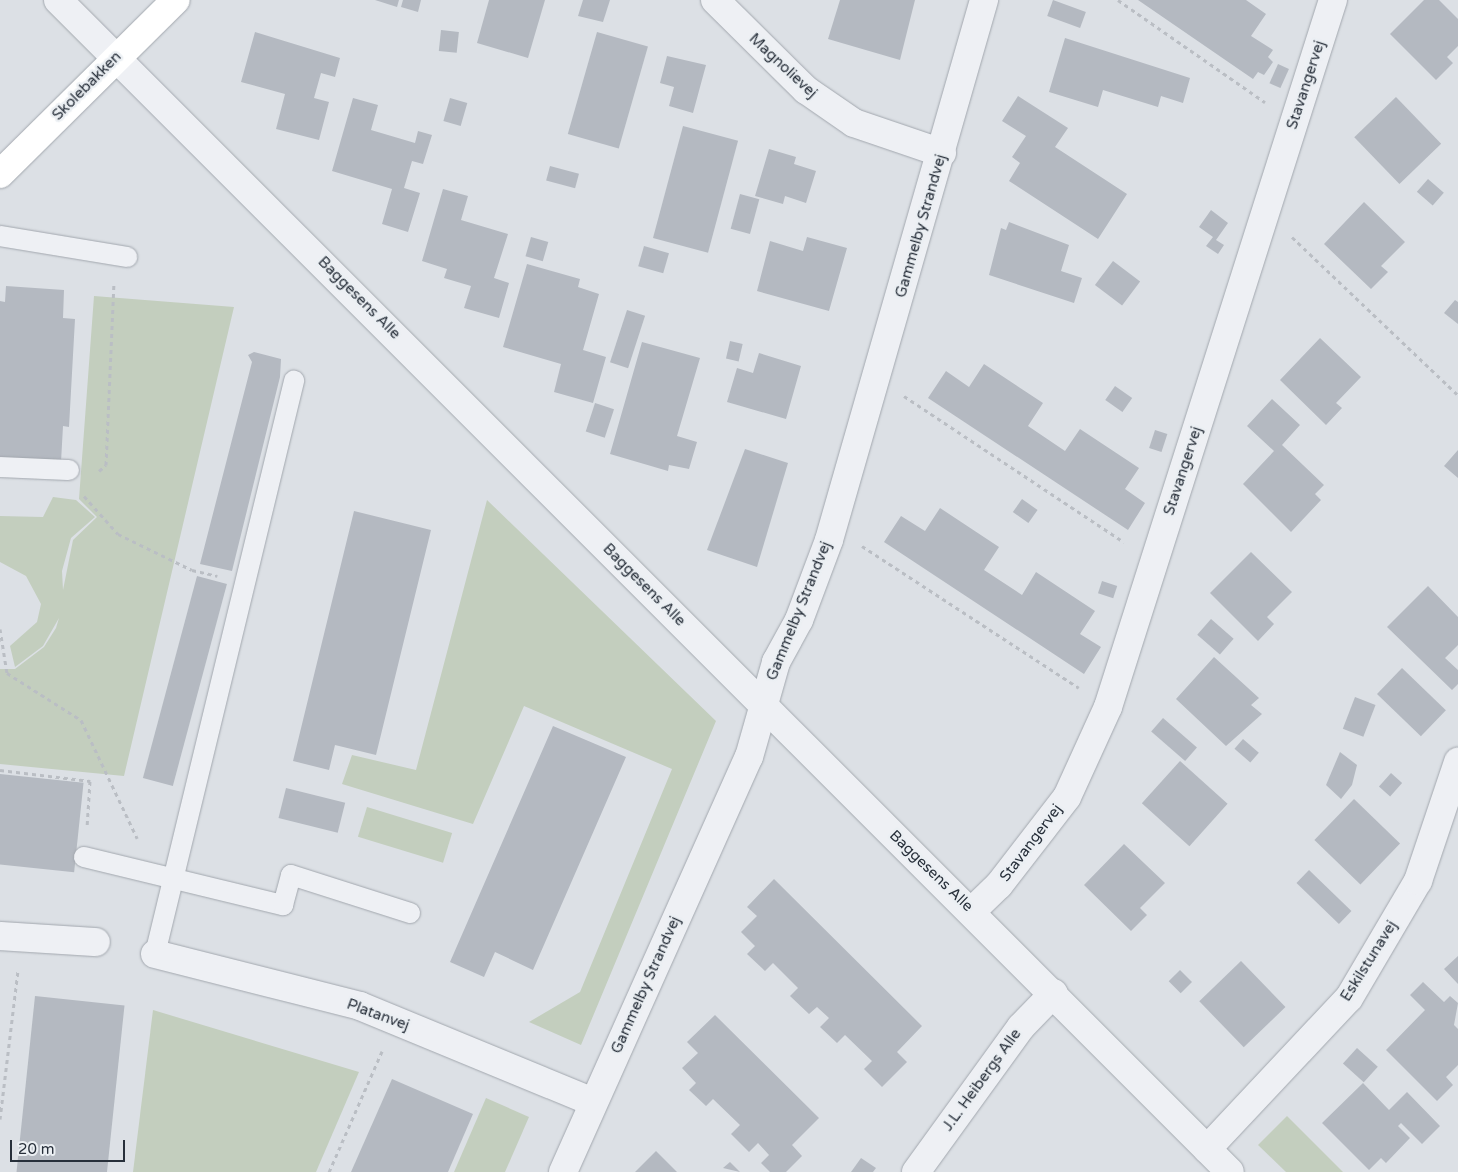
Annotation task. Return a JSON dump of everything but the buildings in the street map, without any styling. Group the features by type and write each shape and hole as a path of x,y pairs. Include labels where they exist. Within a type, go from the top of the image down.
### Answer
{"street":[{"name":"Baggesens Alle","path":"58,0 118,56 764,705 1054,993 1230,1172"},
{"name":"Skolebakken","path":"0,174 176,0"},
{"name":"Magnolievej","path":"715,0 806,90 854,123 942,153"},
{"name":"Gammelby Strandvej","path":"564,1172 593,1102 749,757 776,662 799,620 832,526 942,153 984,0"},
{"name":"Stavangervej","path":"972,911 1000,885 1067,797 1108,708 1333,0"},
{"name":"Eskilstunavej","path":"1207,1149 1349,998 1418,881 1458,762"},
{"path":"11,937 96,942"},
{"name":"Platanvej","path":"155,954 360,1006 593,1102"},
{"name":"J.L. Heibergs Alle","path":"916,1172 1021,1027 1054,993"}],"lane":[{"path":"0,236 121,256"},
{"path":"155,954 294,381"},
{"path":"0,467 69,470"},
{"path":"84,857 283,905 290,875 410,913"}],"path":[{"path":"1118,0 1294,121"},
{"path":"1266,211 1458,395"},
{"path":"78,489 106,465 121,256"},
{"path":"876,378 1154,562"},
{"path":"69,470 78,489 118,534 192,570 245,584"},
{"path":"832,526 1108,708"},
{"path":"0,629 7,673 81,720 154,873"},
{"path":"0,770 90,781 84,857"},
{"path":"0,1119 11,937"},
{"path":"330,1172 395,1021"}],"green space":[{"path":"94,296 234,307 124,776 0,764 0,669 15,669 44,647 56,628 59,618 43,646 15,667 10,646 37,622 41,604 26,576 0,562 0,516 43,517 53,497 76,500 95,517 71,538 62,571 63,590 73,540 97,517 79,499"},
{"path":"487,500 716,721 581,1045 529,1022 580,992 672,769 524,706 473,824 342,784 352,755 416,770"},
{"path":"367,807 452,833 443,863 358,837"},
{"path":"153,1010 359,1072 316,1172 133,1172"},
{"path":"486,1098 529,1117 505,1172 454,1172"},
{"path":"1287,1116 1343,1172 1286,1172 1258,1145"}]}
